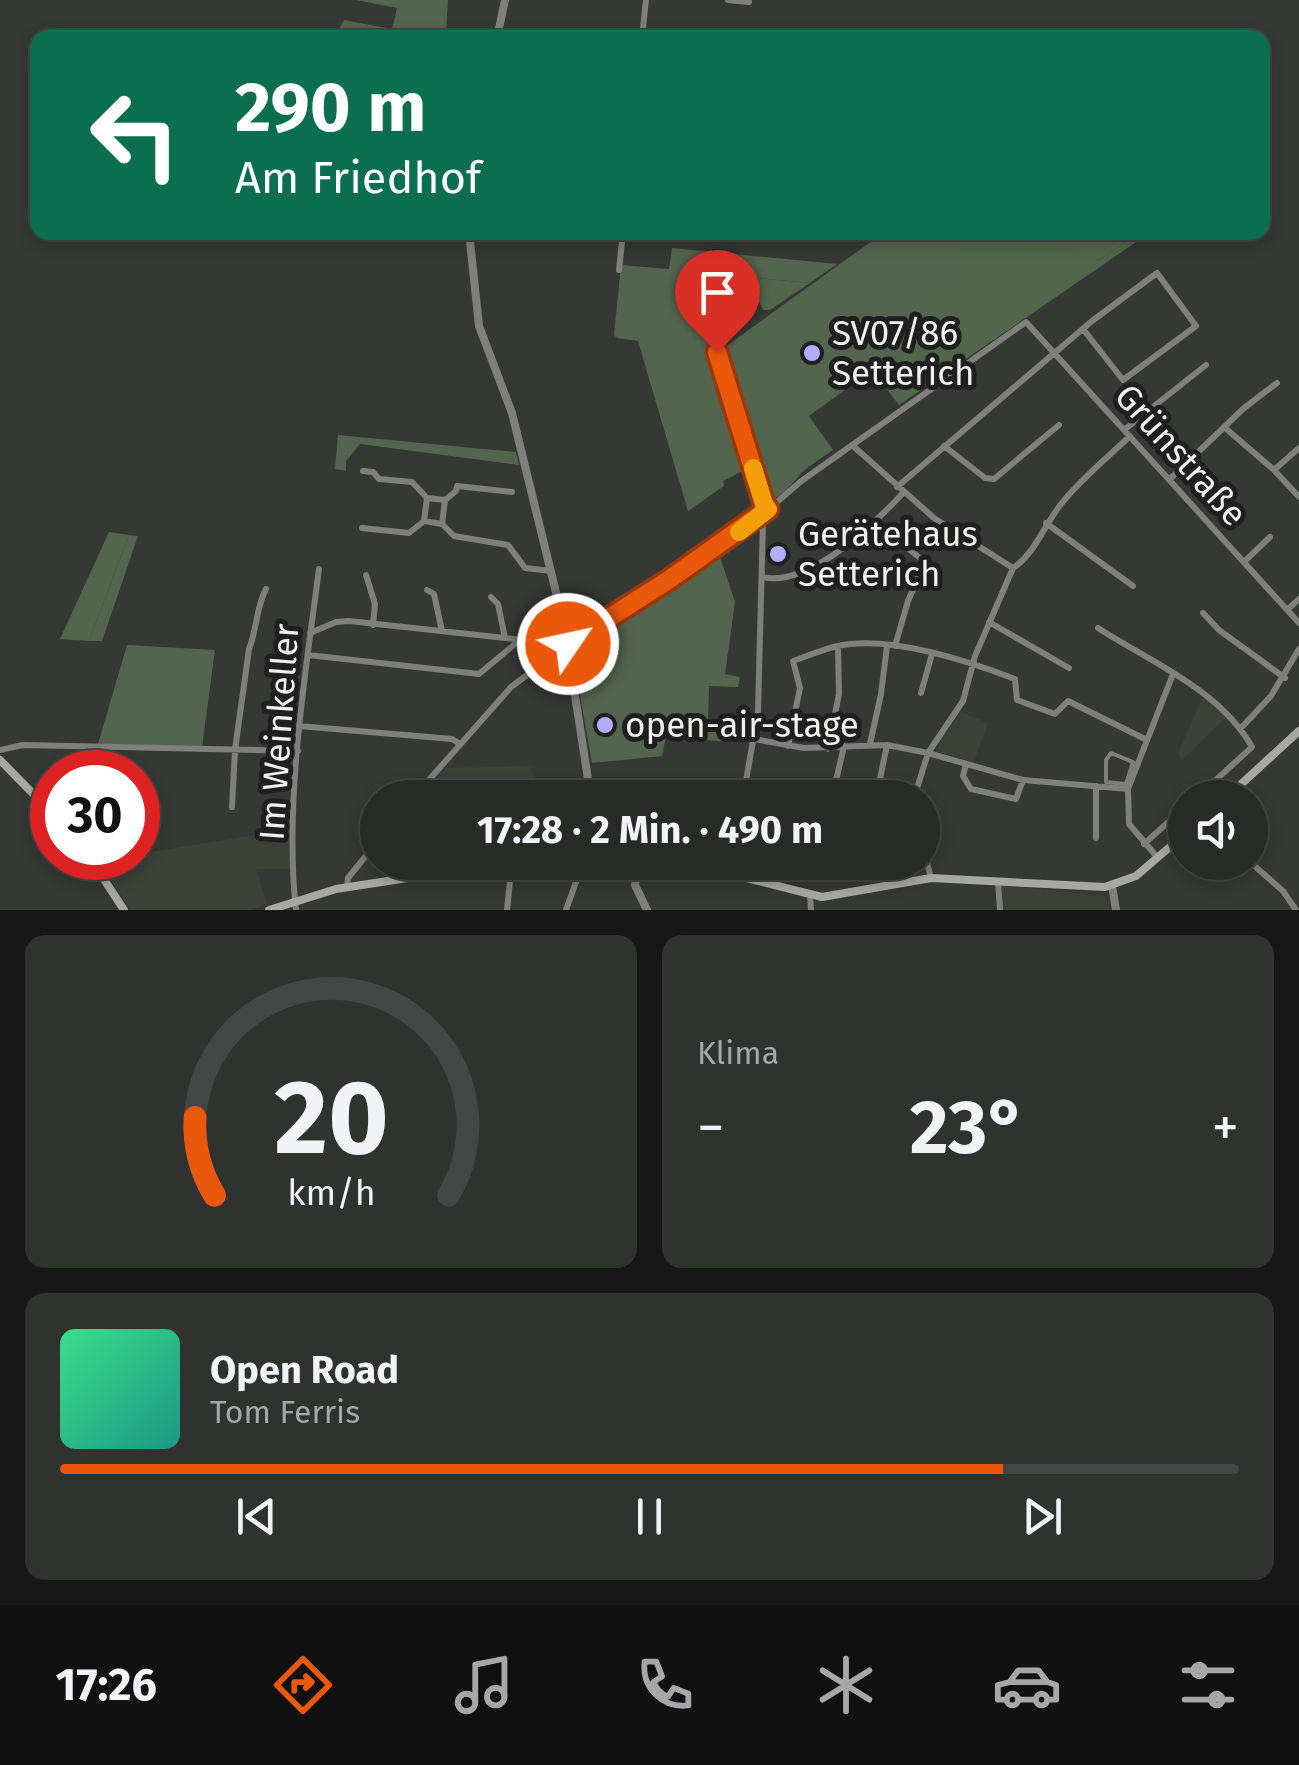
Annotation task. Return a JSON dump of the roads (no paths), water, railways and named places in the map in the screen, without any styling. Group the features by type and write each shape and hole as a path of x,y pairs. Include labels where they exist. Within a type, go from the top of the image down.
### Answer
{"main road":[{"path":"1246,780 1299,731"},
{"path":"0,760 30,791"},
{"path":"940,878 1112,886 1136,876 1168,849"},
{"path":"104,880 124,910"},
{"path":"268,910 351,887 396,880"},
{"path":"752,880 810,896 837,896 921,880"}],"street":[{"path":"499,30 505,0"},
{"path":"643,30 646,0"},
{"path":"728,0 749,2"},
{"path":"470,240 479,326 508,397 568,644 588,780"},
{"path":"618,270 622,240"},
{"path":"762,577 783,576 848,546 944,446 1083,328 1157,273 1196,326 1123,380 1083,328"},
{"name":"Grünstraße","path":"852,444 1026,322 1299,623"},
{"path":"717,352 768,509"},
{"path":"920,780 928,753 964,701 988,622 1014,568 1046,523 1127,433 1206,365"},
{"path":"1169,480 1224,426 1277,383"},
{"path":"944,446 985,478 994,478 1059,425"},
{"path":"1224,426 1299,497"},
{"path":"429,780 511,687 568,644 760,517 852,444 951,531 1014,568"},
{"path":"1274,470 1299,448"},
{"path":"363,471 373,472 379,479 412,482 427,498 445,500"},
{"path":"442,524 445,500 457,486 512,492"},
{"path":"362,528 409,533 424,521 427,498"},
{"path":"746,780 758,712 763,521 760,517"},
{"path":"424,521 442,524 454,536 508,545 525,568 550,571"},
{"path":"870,744 891,646 924,562 875,522"},
{"path":"1046,523 1133,586"},
{"path":"1244,562 1270,537"},
{"name":"Im Weinkeller","path":"296,905 299,726 318,569"},
{"path":"366,576 375,604 373,625"},
{"path":"232,807 235,750 249,649 266,589"},
{"path":"428,590 434,594 442,631"},
{"path":"491,597 498,604 505,638"},
{"path":"1288,610 1299,599"},
{"path":"1203,613 1218,630 1285,678"},
{"path":"310,633 336,622 534,641 558,652"},
{"path":"988,622 1069,668"},
{"path":"1098,628 1205,695 1241,728 1252,748 1216,780"},
{"path":"308,656 479,674 516,639"},
{"path":"828,749 839,694 838,646"},
{"path":"788,746 800,688 793,661 838,646 891,646 974,662 1015,680 1016,700 1055,714 1068,701 1145,738"},
{"path":"1241,728 1285,678 1299,649"},
{"path":"920,694 932,654"},
{"path":"1158,858 1130,824 1128,789 1173,674"},
{"path":"299,726 452,739 460,744"},
{"path":"754,739 828,749 844,745 887,746 928,753 1022,780 1128,789"},
{"path":"0,750 23,745 298,752"},
{"path":"836,780 844,745"},
{"path":"880,780 887,746"},
{"path":"1111,753 1132,762 1126,784 1106,782 1106,760 1111,753"},
{"path":"966,764 963,776 971,789 1016,799 1022,780"},
{"path":"1096,786 1096,838"},
{"path":"1144,844 1168,822"},
{"path":"351,887 352,873 360,863"},
{"path":"1268,878 1296,910"},
{"path":"508,910 510,880"},
{"path":"637,880 647,910"},
{"path":"998,881 1000,910"},
{"path":"566,910 576,882"},
{"path":"1112,886 1116,910"},
{"path":"810,896 811,910"}],"place":[{"name":"SV07/86 Setterich","path":"812,353"},
{"name":"Gerätehaus Setterich","path":"778,554"},
{"name":"open-air-stage","path":"605,725"}]}
